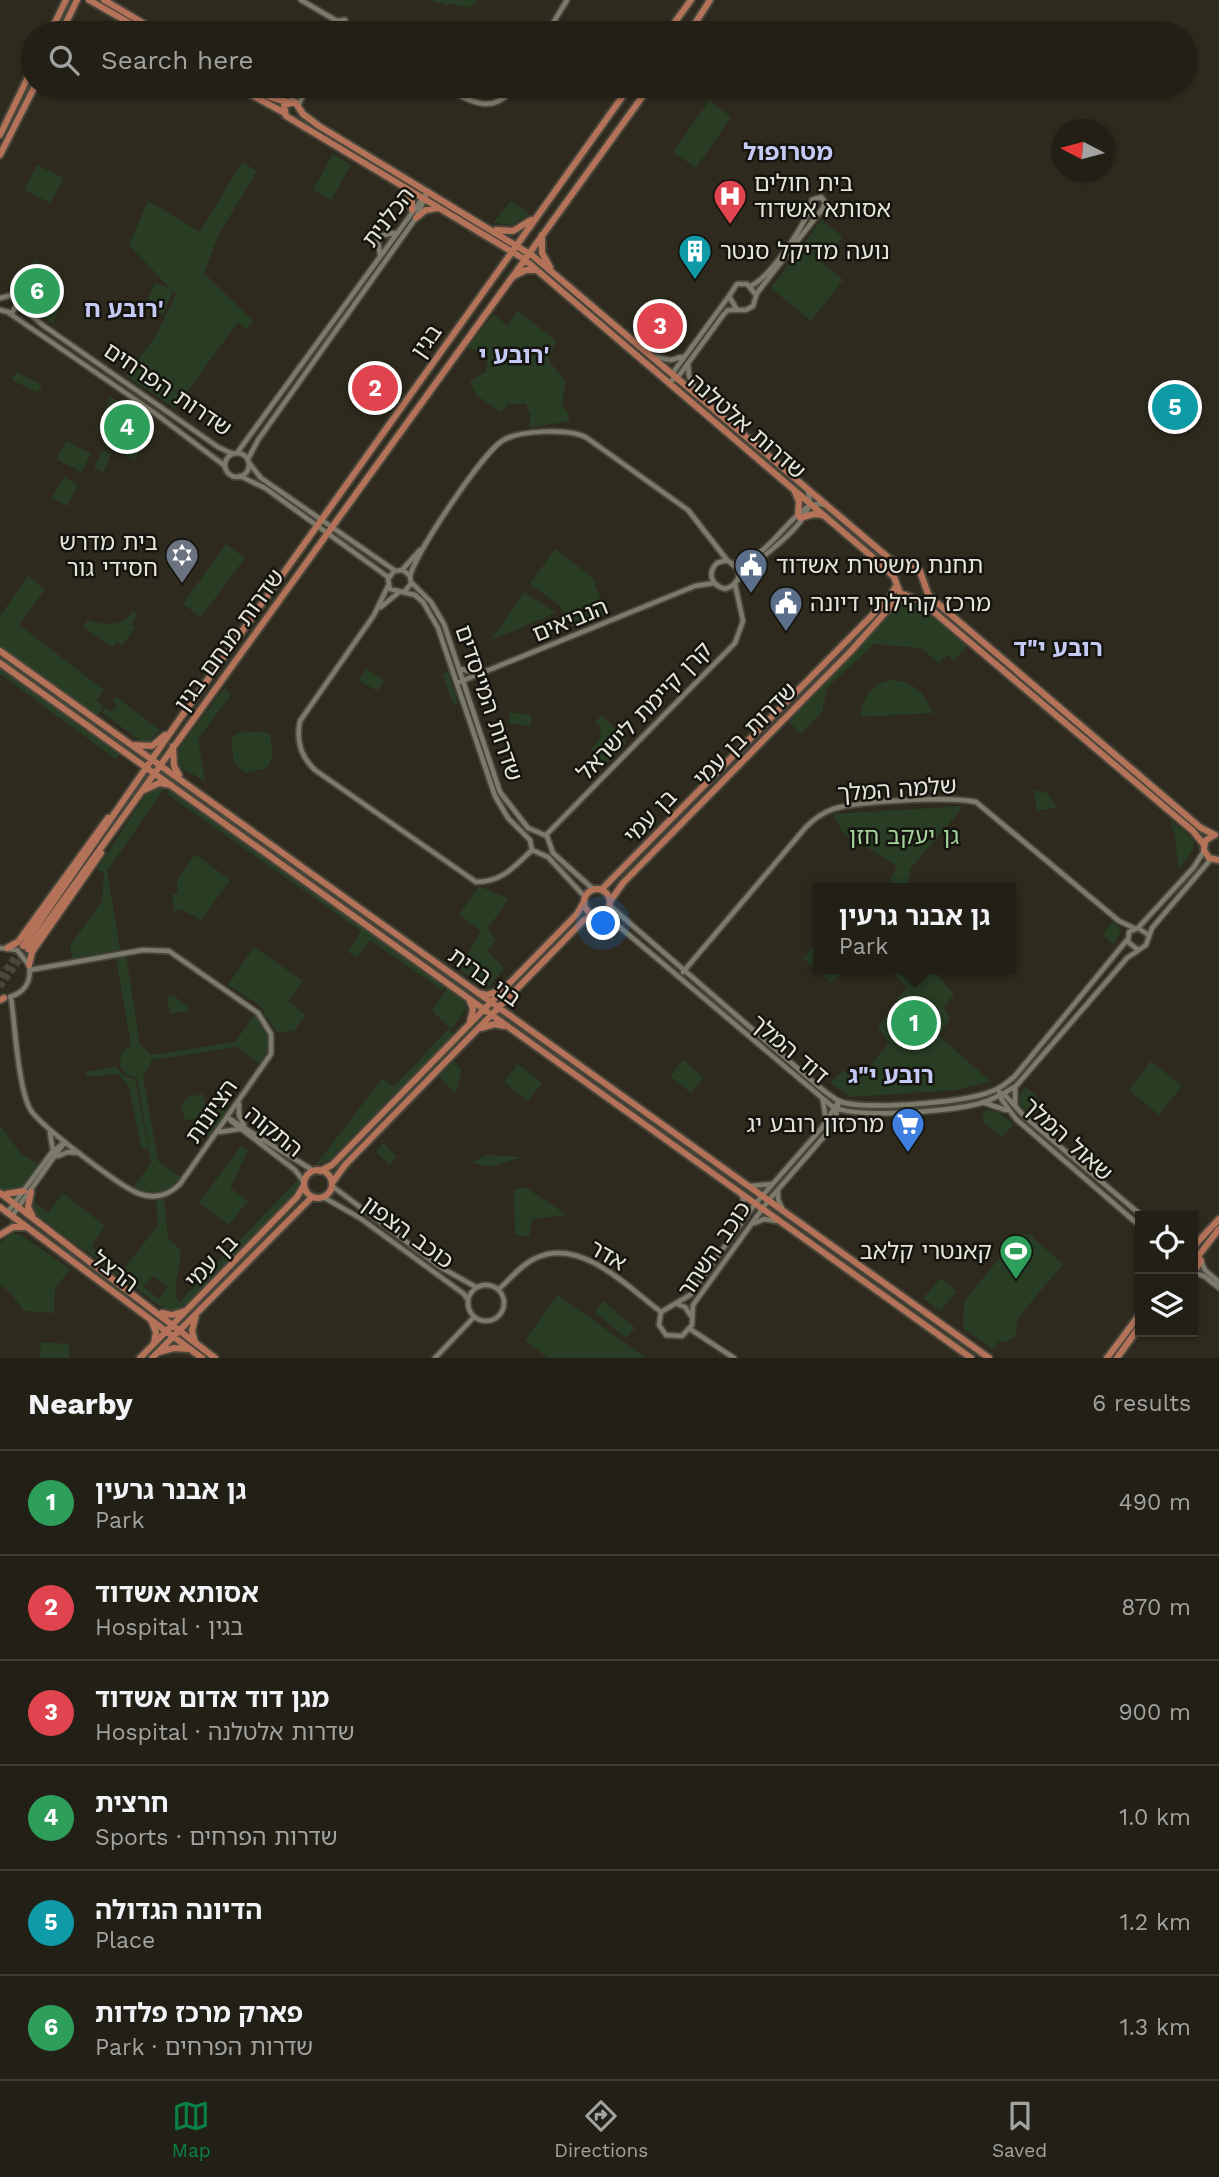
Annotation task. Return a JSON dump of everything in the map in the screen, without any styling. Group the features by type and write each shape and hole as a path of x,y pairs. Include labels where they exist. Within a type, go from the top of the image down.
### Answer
{"main road":[{"path":"56,21 64,0"},
{"path":"67,21 77,0"},
{"path":"105,0 140,21"},
{"path":"676,21 691,0"},
{"path":"697,21 710,0"},
{"path":"69,17 80,4 92,1 126,21"},
{"path":"0,135 21,92"},
{"path":"0,155 28,98"},
{"path":"258,98 283,111 289,102"},
{"path":"274,98 299,107 319,126 428,191"},
{"path":"514,247 621,98"},
{"path":"509,279 641,98"},
{"path":"291,118 296,117 299,107"},
{"name":"שדרות אלטלנה","path":"283,111 399,185 514,247"},
{"path":"399,185 412,198 412,211"},
{"name":"שדרות אלטלנה","path":"428,191 553,271 890,559 909,568"},
{"path":"416,218 426,209 440,208"},
{"path":"491,229 513,231 536,217"},
{"path":"541,234 542,253 553,271"},
{"name":"בגין","path":"152,758 514,247"},
{"name":"שדרות אלטלנה","path":"526,256 538,271 883,566 895,584"},
{"path":"509,279 526,270 538,271"},
{"name":"שדרות מנחם בגין","path":"155,772 509,279"},
{"path":"791,488 799,502 799,517 814,514 825,516"},
{"path":"1215,859 1193,831 895,584 899,572 909,568 922,573 928,594 947,611 1201,828 1217,835"},
{"name":"בן עמי","path":"602,889 890,597 895,584"},
{"path":"910,597 921,592 925,584"},
{"name":"שדרות בן עמי","path":"610,903 623,883 851,651 892,605 910,597"},
{"path":"0,651 130,743 143,747 152,746 178,720"},
{"path":"0,663 147,766"},
{"name":"בני ברית","path":"130,743 989,1358"},
{"path":"173,746 175,769 182,779"},
{"path":"125,751 138,769 129,792"},
{"path":"152,758 25,947 155,772"},
{"name":"בני ברית","path":"147,766 971,1358"},
{"path":"140,792 159,783 177,788"},
{"path":"2,947 18,942 95,833 117,808"},
{"path":"30,967 32,952 97,859 114,828"},
{"path":"1204,848 1208,838 1217,835"},
{"path":"593,889 602,889 610,903 597,915 584,919 497,1008 338,1172 323,1197 312,1197 304,1183 317,1171 332,1165 577,914 584,899 593,889"},
{"path":"584,899 585,908 597,915"},
{"path":"474,991 487,995 508,985"},
{"path":"511,994 507,1006 514,1020"},
{"path":"468,998 473,1009 468,1025"},
{"path":"471,1035 490,1025 510,1028"},
{"path":"317,1171 328,1175 331,1184"},
{"name":"בן עמי","path":"140,1358 297,1197 304,1183"},
{"path":"1,1193 13,1195 27,1191 32,1217"},
{"name":"הרצל","path":"1,1193 157,1312 170,1328"},
{"name":"בן עמי","path":"177,1333 312,1197"},
{"name":"הרצל","path":"0,1207 147,1316 197,1343 215,1358"},
{"path":"1198,1242 1219,1219"},
{"path":"0,1235 13,1227 27,1227"},
{"path":"1198,1262 1219,1229"},
{"path":"157,1312 172,1315 190,1308"},
{"path":"197,1313 192,1331 197,1343"},
{"path":"147,1316 156,1332 153,1345"},
{"path":"1107,1358 1135,1321"},
{"path":"155,1355 177,1333"},
{"name":"הרצל","path":"177,1333 202,1358"},
{"path":"1117,1358 1135,1333"},
{"path":"155,1355 178,1347 192,1350"}],"street":[{"path":"302,0 332,21"},
{"path":"554,21 567,0"},
{"path":"289,102 292,98"},
{"path":"299,107 303,98"},
{"path":"466,98 477,104 495,104 505,98"},
{"name":"הכלנית","path":"248,461 258,440 416,218 428,191"},
{"path":"669,382 685,354 737,284 751,286 762,278 810,213 813,198 821,197 825,202 823,208 756,295 751,308 724,314 688,362 675,374"},
{"name":"הכלנית","path":"235,453 380,254 424,199"},
{"path":"380,254 377,236 396,233"},
{"path":"751,286 756,295"},
{"name":"שדרות הפרחים","path":"1,296 12,295 44,326 218,447 235,453"},
{"path":"729,296 738,310"},
{"path":"9,313 16,309 18,302"},
{"name":"שדרות הפרחים","path":"0,310 9,313 182,432 225,466"},
{"path":"655,357 674,360 685,354"},
{"path":"688,362 689,376 698,394"},
{"path":"330,531 394,570 402,570 427,542 483,462 502,441 564,431 587,438 688,510 727,561"},
{"path":"319,523 265,488 230,474 225,466 228,457 235,453 248,461 261,478 330,531 388,578"},
{"path":"240,476 248,470 248,461"},
{"path":"806,487 810,504"},
{"path":"810,504 829,507"},
{"path":"725,589 777,547 810,504"},
{"path":"717,563 734,563 758,556 799,517"},
{"path":"374,615 401,593 427,542"},
{"path":"714,545 717,563 711,574 714,583 725,589 738,602"},
{"path":"734,563 737,582"},
{"path":"394,570 388,578 388,586 374,615 300,721 298,738 304,758 315,770 476,881 489,882 505,876 532,850"},
{"path":"402,570 410,579"},
{"name":"הנביאים","path":"695,586 711,574"},
{"name":"שדרות המייסדים","path":"410,579 438,612 460,668 500,792 515,816 536,834"},
{"name":"קרן קיימת לישראל","path":"546,835 735,643 743,626 737,582"},
{"name":"הנביאים","path":"457,683 695,586 714,583"},
{"path":"388,586 401,593"},
{"name":"שדרות המייסדים","path":"401,593 415,596 431,614 495,796 508,818 530,840"},
{"path":"460,668 480,675"},
{"name":"שלמה המלך","path":"682,970 806,827 819,815 845,806 946,799 976,802 1119,921 1136,928"},
{"path":"532,850 530,840 536,834 546,835 549,847 584,884 593,889"},
{"path":"542,853 549,847"},
{"path":"1204,848 1194,867 1127,937 1131,947 1137,949 1146,944 1148,935 1215,859"},
{"path":"532,850 542,853 584,899"},
{"name":"דוד המלך","path":"610,903 682,970 839,1101 859,1104 904,1104 970,1097 998,1089 1014,1076 1127,937"},
{"name":"דוד המלך","path":"597,915 609,918 820,1097 836,1108 877,1113 982,1103 1002,1095 1016,1086 1137,949"},
{"name":"שלמה המלך","path":"1119,921 1127,937"},
{"path":"1136,928 1148,935"},
{"path":"2,947 21,953 30,967 25,988 4,998"},
{"name":"הציונות","path":"4,998 28,1105 48,1129 133,1191 157,1196 180,1185 269,1059 272,1046 269,1028 258,1013 178,955 165,950 143,950 30,967"},
{"path":"677,975 682,970"},
{"path":"1015,1106 1016,1086"},
{"name":"שאול המלך","path":"998,1089 1010,1112 1135,1222"},
{"name":"שאול המלך","path":"1002,1095 1136,1211"},
{"path":"820,1097 825,1108 826,1122"},
{"path":"765,1199 773,1184 826,1122 839,1101"},
{"path":"216,1135 224,1130 242,1127 239,1102"},
{"path":"982,1103 997,1105 1010,1112"},
{"path":"834,1124 836,1108"},
{"path":"765,1199 779,1188 834,1124 851,1111"},
{"name":"התקוה","path":"228,1118 317,1171"},
{"name":"התקוה","path":"242,1127 295,1170 304,1183"},
{"path":"48,1129 55,1154"},
{"path":"10,1214 65,1142"},
{"path":"55,1154 71,1151 82,1154"},
{"name":"כוכב הצפון","path":"331,1184 440,1268 476,1287"},
{"path":"747,1185 761,1187 773,1184"},
{"path":"779,1188 779,1202 789,1217"},
{"path":"740,1192 747,1215"},
{"name":"כוכב הצפון","path":"323,1197 360,1218 464,1294 468,1300"},
{"name":"כוכב השחר","path":"675,1304 690,1295 755,1204 765,1199"},
{"name":"כוכב השחר","path":"691,1317 693,1305 762,1209 765,1199"},
{"path":"751,1225 764,1219 781,1222"},
{"name":"אדר","path":"499,1289 536,1258 568,1254 592,1262 661,1312"},
{"path":"1200,1258 1205,1270 1219,1282"},
{"path":"1197,1274 1204,1276 1219,1288"},
{"path":"487,1284 499,1289 504,1299 501,1314 487,1321 474,1317 468,1300 476,1287 487,1284"},
{"path":"675,1304 685,1307 691,1317 690,1329 682,1336 666,1335 659,1325 661,1312 675,1304"},
{"path":"435,1358 474,1317"},
{"path":"690,1329 734,1358"}],"green space":[{"path":"431,0 477,0 469,8 449,3 447,6"},
{"path":"709,101 731,117 696,168 673,152"},
{"path":"333,154 351,165 331,200 313,190"},
{"path":"242,162 257,171 220,232 204,273 253,321 246,330 238,322 175,408 126,376 155,337 176,295 173,291 163,314 145,306 155,283 171,289 129,245 148,201 200,232"},
{"path":"37,165 63,178 51,203 24,190"},
{"path":"511,201 529,214 512,225 493,223"},
{"path":"821,220 843,237 821,262 843,280 811,321 771,288"},
{"path":"34,260 53,271 46,288 59,293 55,302 60,306 53,324 33,310 24,298 25,283"},
{"path":"518,311 556,341 548,360 566,381 562,404 569,414 569,421 530,428 530,414 526,404 508,404 501,412 476,395 470,381 486,372 488,359 484,352 467,348 494,314 507,326"},
{"path":"16,372 42,385 38,393 12,380"},
{"path":"110,397 117,400 114,408 153,431 134,460 103,444 108,423 103,421"},
{"path":"66,441 91,454 81,472 57,459"},
{"path":"102,450 111,454 104,472 94,468"},
{"path":"64,477 78,485 67,506 52,498"},
{"path":"226,544 245,558 201,617 183,604"},
{"path":"555,549 593,578 606,614 575,627 559,605 530,584"},
{"path":"28,576 45,589 19,625 104,690 96,700 103,707 97,716 0,647 0,616"},
{"path":"524,592 556,613 491,640"},
{"path":"900,602 918,602 967,646 954,660 947,655 939,663 921,648 874,644 827,688 822,712 801,734 789,722"},
{"path":"133,611 137,614 131,624 135,628 122,646 117,642 113,647 83,627 88,620 112,624 123,620"},
{"path":"0,668 119,754 116,759 0,674"},
{"path":"366,669 384,680 377,691 359,680"},
{"path":"448,672 458,703 453,704 442,674"},
{"path":"892,680 907,683 918,690 933,713 861,717 869,692 879,684"},
{"path":"225,687 231,695 198,739 205,781 180,767 178,750"},
{"path":"116,697 160,730 149,741 141,741 101,712 105,708 112,712 117,705 113,701"},
{"path":"510,712 531,715 530,726 509,723"},
{"path":"602,715 627,742 606,764 591,749 601,738 600,727 595,722"},
{"path":"259,731 270,734 273,756 267,768 245,773 234,762 231,738 239,733"},
{"path":"934,781 935,791 913,792 912,782"},
{"path":"158,786 166,786 107,871 120,949 72,959 70,946 102,901 104,874 97,869 148,791"},
{"path":"169,789 447,985 442,990 370,940 357,957 348,952 361,931 167,794"},
{"path":"1034,790 1047,793 1057,807 1037,811"},
{"name":"גן יעקב חזן","path":"964,806 911,868 908,881 911,883 889,883 897,866 842,832 833,814"},
{"path":"1170,820 1194,840 1193,850 1178,869 1175,836"},
{"path":"195,854 230,880 201,920 181,909 175,912 172,895 178,893 177,880"},
{"path":"479,886 509,899 488,928 496,941 487,950 504,969 485,990 460,969 481,931 459,915"},
{"path":"1113,922 1121,930 1114,945 1102,934"},
{"path":"254,947 303,981 288,1001 305,1015 294,1031 277,1032 259,1005 228,985"},
{"path":"813,947 813,967 803,958"},
{"path":"126,956 140,1044 151,1055 235,1042 255,1014 265,1025 269,1038 267,1052 260,1065 237,1047 152,1060 143,1076 158,1161 183,1179 160,1193 133,1188 151,1163 137,1078 127,1075 120,1067 121,1053 131,1045 116,958"},
{"path":"822,974 840,974 832,983"},
{"path":"893,974 936,974 954,994 944,1007 950,1019 939,1036 990,1081 957,1090 850,1097 830,1083 843,1070 857,1082 889,1043 878,1027 907,987"},
{"path":"448,987 464,1002 466,1009 452,1029 432,1011"},
{"path":"173,995 188,1007 188,1011 170,1014 167,996"},
{"path":"449,1028 454,1034 330,1159 315,1166 382,1079 394,1087"},
{"path":"683,1060 704,1078 691,1093 670,1076"},
{"path":"454,1061 461,1070 456,1094 439,1077"},
{"path":"1151,1061 1182,1086 1159,1115 1129,1090"},
{"path":"518,1064 542,1083 528,1101 504,1082"},
{"path":"116,1066 123,1075 135,1079 148,1148 142,1149 128,1085 118,1074 87,1077 86,1072"},
{"path":"1025,1086 1037,1097 1026,1111 1020,1104 1019,1096"},
{"path":"203,1094 207,1112 228,1109 208,1138 204,1118 185,1120 181,1105 187,1097"},
{"path":"984,1112 997,1112 1014,1124 1002,1137 982,1121"},
{"path":"0,1125 20,1153 41,1166 18,1190 0,1189"},
{"path":"384,1143 397,1157 389,1165 376,1151"},
{"path":"241,1146 248,1150 230,1188 248,1201 229,1225 199,1203"},
{"path":"488,1155 522,1157 490,1167 471,1162"},
{"path":"297,1181 301,1185 184,1307 181,1305 183,1309 170,1313 30,1210 34,1202 48,1213 63,1193 105,1226 91,1246 123,1270 158,1225 156,1198 164,1196 168,1239 180,1249 181,1256 176,1282 179,1302","holes":["153,1276 168,1286 159,1299 143,1286"]},
{"path":"525,1187 567,1215 532,1219 529,1237 515,1234 514,1190"},
{"path":"12,1233 21,1235 70,1269 55,1289 54,1313 24,1311 10,1292 0,1285 0,1243"},
{"name":"קאנטרי קלאב","path":"1023,1234 1034,1235 1032,1237 1063,1264 1017,1319 1016,1336 1006,1342 999,1341 993,1349 963,1328 964,1301 1017,1237"},
{"path":"941,1278 957,1291 940,1311 923,1298"},
{"path":"558,1295 646,1358 548,1358 525,1340"},
{"path":"603,1301 635,1328 626,1338 595,1312"},
{"path":"41,1342 69,1344 69,1358 40,1358"}],"water":[{"path":"112,420 135,431 131,440 108,429"}],"tunnel":[{"path":"0,977 23,946"},
{"path":"0,987 28,949"}],"place":[{"name":"בית חולים אסותא אשדוד","path":"730,226"},
{"name":"נועה מדיקל סנטר","path":"695,281"},
{"name":"פארק מרכז פלדות","path":"37,291"},
{"name":"מגן דוד אדום אשדוד","path":"660,326"},
{"name":"אסותא אשדוד","path":"375,388"},
{"name":"הדיונה הגדולה","path":"1175,407"},
{"name":"חרצית","path":"127,427"},
{"name":"בית מדרש חסידי גור","path":"182,585"},
{"name":"תחנת משטרת אשדוד","path":"751,595"},
{"name":"מרכז קהילתי דיונה","path":"786,633"},
{"name":"גן אבנר גרעין","path":"914,1023"},
{"name":"מרכזון רובע יג","path":"908,1154"},
{"name":"קאנטרי קלאב","path":"1016,1281"}],"district":[{"name":"מטרופול","path":"788,152"},
{"name":"רובע ח'","path":"124,309"},
{"name":"רובע י'","path":"514,355"},
{"name":"רובע י\"ד","path":"1058,648"},
{"name":"רובע י\"ג","path":"891,1075"}]}
